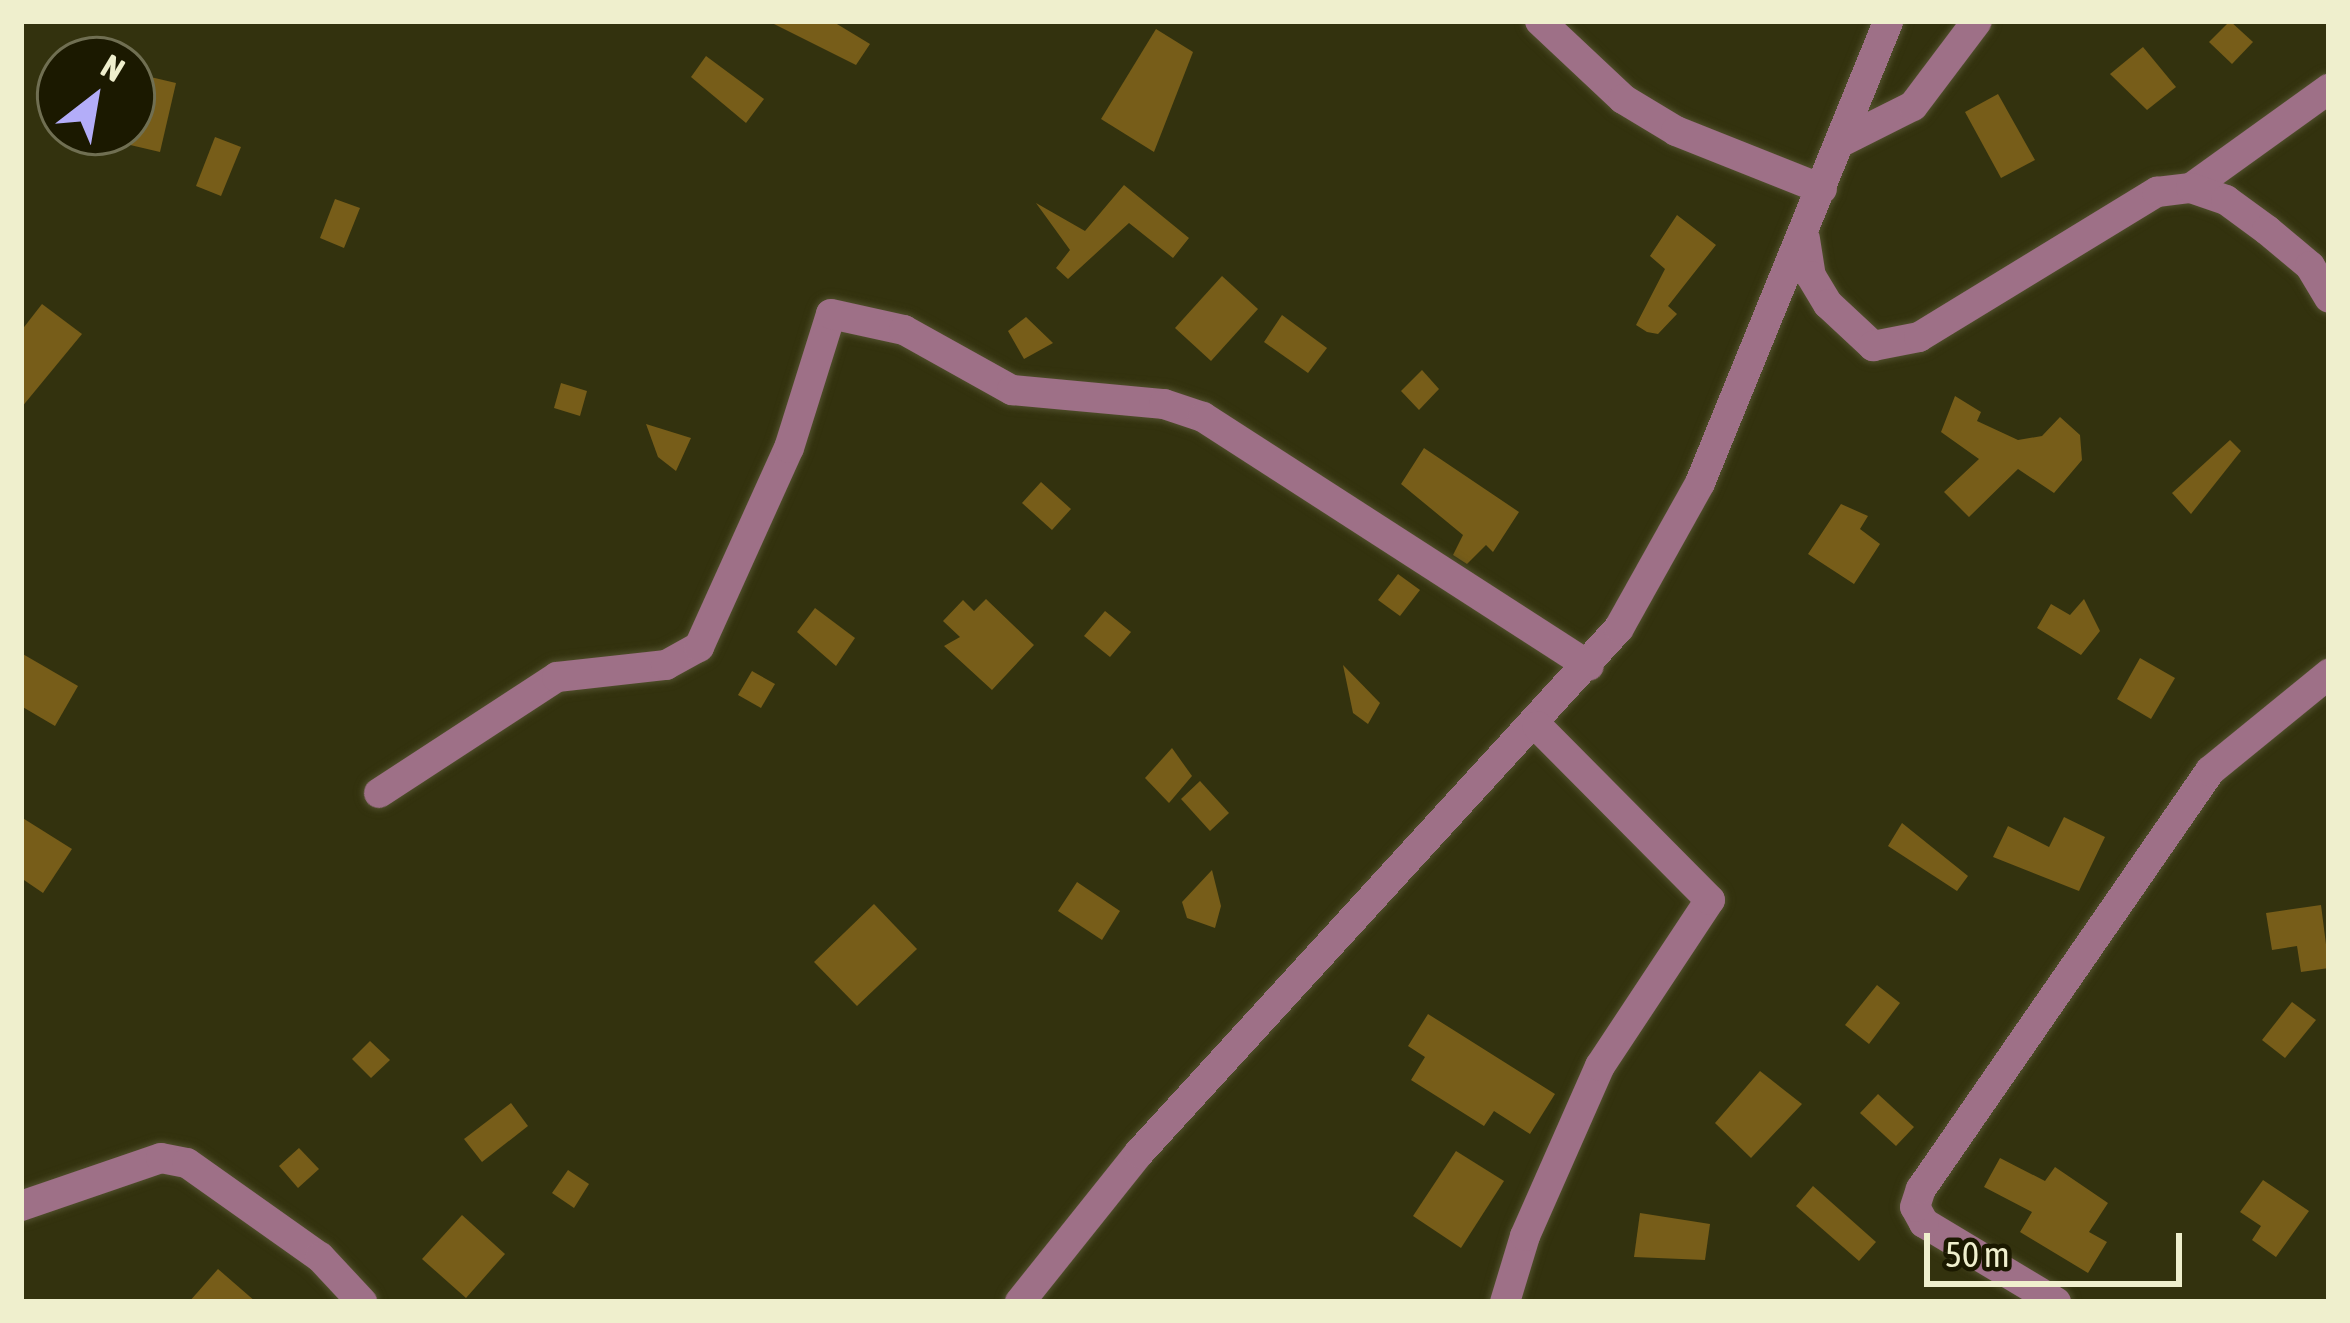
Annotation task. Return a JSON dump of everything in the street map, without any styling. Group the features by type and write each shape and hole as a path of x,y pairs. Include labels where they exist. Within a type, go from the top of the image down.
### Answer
{"street":[{"path":"1540,21 1623,99 1658,120 1822,189"},
{"path":"1020,1302 1139,1153 1589,666 1674,538 1805,239 1889,21"},
{"path":"1841,142 1912,106 1977,21"},
{"path":"2192,188 2329,89"},
{"path":"1805,239 1810,276 1828,304 1873,346 1919,337 2157,192 2192,188 2226,200 2281,242 2310,266 2329,298"},
{"path":"379,793 556,677 666,665 700,647 789,448 831,314 904,330 1012,390 1163,404 1203,417 1589,666"},
{"path":"2056,1302 1924,1223 1915,1208 1922,1189 2210,771 2329,674"},
{"path":"1505,1302 1534,1214 1600,1066 1710,900 1538,726"},
{"path":"21,1206 161,1158 187,1163 320,1257 362,1302"}],"building":[{"path":"768,21 832,21 870,44 856,65"},
{"path":"2230,21 2253,42 2232,64 2209,42"},
{"path":"1156,29 1193,52 1154,152 1101,119"},
{"path":"2143,47 2176,87 2147,110 2110,74"},
{"path":"706,56 764,99 746,123 691,77"},
{"path":"156,78 176,83 160,152 156,151"},
{"path":"1998,94 2035,160 2001,178 1965,112"},
{"path":"215,137 241,147 221,196 196,186"},
{"path":"1124,185 1189,238 1173,258 1129,223 1068,279 1056,268 1070,250 1036,203 1085,231"},
{"path":"335,199 360,208 344,248 320,238"},
{"path":"1677,215 1716,245 1668,306 1677,314 1658,334 1647,332 1636,325 1665,269 1650,256"},
{"path":"1222,276 1258,309 1211,361 1175,328"},
{"path":"42,304 82,334 21,408 21,331"},
{"path":"1282,315 1327,348 1308,373 1264,342"},
{"path":"1026,317 1053,343 1024,359 1008,331"},
{"path":"1422,370 1439,389 1419,410 1401,391"},
{"path":"561,383 587,391 580,416 554,408"},
{"path":"1955,396 1981,412 1977,421 2018,440 2042,436 2060,417 2080,435 2082,460 2054,493 2018,469 1969,517 1944,492 1979,459 1941,432"},
{"path":"646,424 691,438 676,471 658,457"},
{"path":"2230,440 2241,451 2191,514 2172,493"},
{"path":"1424,448 1519,512 1493,552 1486,545 1467,564 1453,555 1463,535 1401,484"},
{"path":"1041,482 1071,509 1052,530 1022,503"},
{"path":"1841,504 1868,516 1860,529 1880,544 1854,584 1808,554"},
{"path":"1398,574 1420,590 1400,616 1378,600"},
{"path":"986,599 1034,645 992,690 944,646 960,637 943,621 963,600 974,611"},
{"path":"2084,599 2100,631 2081,655 2037,628 2051,604 2070,615"},
{"path":"815,608 855,638 836,666 797,632"},
{"path":"1105,611 1131,632 1110,657 1084,636"},
{"path":"21,653 78,686 55,726 21,706"},
{"path":"2140,658 2175,678 2151,719 2117,699"},
{"path":"1343,665 1380,703 1368,724 1353,713"},
{"path":"752,671 775,684 761,708 738,695"},
{"path":"1172,748 1192,776 1169,803 1145,778"},
{"path":"1200,781 1229,813 1210,831 1181,799"},
{"path":"21,817 72,849 43,893 21,878"},
{"path":"2064,817 2105,837 2079,891 1993,857 2008,826 2049,847"},
{"path":"1902,823 1968,876 1957,891 1888,846"},
{"path":"1212,870 1221,906 1215,928 1187,918 1182,902"},
{"path":"1077,882 1120,911 1102,940 1058,911"},
{"path":"874,904 917,949 857,1006 814,962"},
{"path":"2321,905 2329,968 2301,972 2297,946 2272,950 2266,913"},
{"path":"1877,985 1900,1003 1869,1044 1845,1025"},
{"path":"2292,1002 2316,1020 2285,1058 2262,1040"},
{"path":"1428,1014 1555,1094 1530,1134 1494,1111 1484,1126 1411,1080 1425,1057 1408,1046"},
{"path":"370,1041 390,1060 371,1078 352,1059"},
{"path":"1760,1071 1802,1104 1751,1158 1715,1123"},
{"path":"1878,1094 1914,1127 1896,1146 1860,1113"},
{"path":"511,1103 528,1126 482,1162 464,1139"},
{"path":"299,1148 319,1169 298,1188 279,1166"},
{"path":"1456,1151 1504,1181 1461,1248 1413,1216"},
{"path":"2000,1158 2045,1181 2055,1167 2108,1203 2089,1232 2107,1242 2088,1273 2020,1232 2032,1212 1984,1187"},
{"path":"568,1170 589,1184 574,1208 552,1193"},
{"path":"2263,1180 2309,1211 2276,1257 2252,1240 2261,1226 2240,1212"},
{"path":"1813,1186 1876,1242 1859,1261 1796,1206"},
{"path":"1640,1213 1710,1224 1705,1260 1634,1257"},
{"path":"462,1215 505,1254 466,1298 422,1259"},
{"path":"218,1269 256,1302 189,1302"}]}
